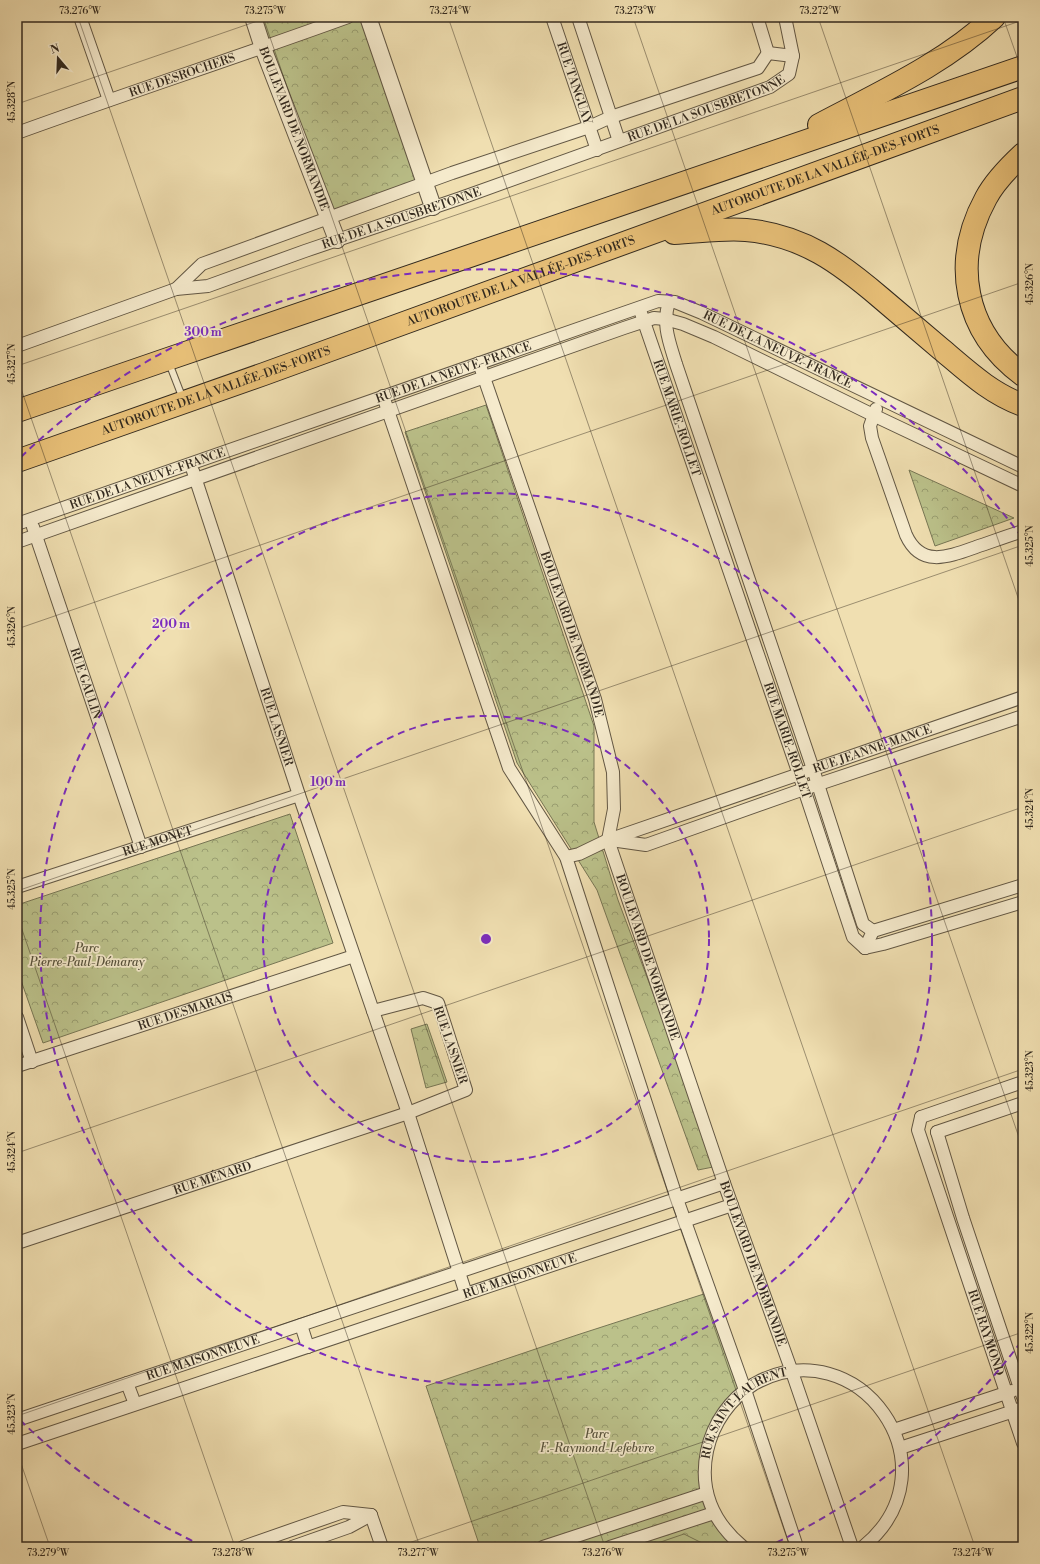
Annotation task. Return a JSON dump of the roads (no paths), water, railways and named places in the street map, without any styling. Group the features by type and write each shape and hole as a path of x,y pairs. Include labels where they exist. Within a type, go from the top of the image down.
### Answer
{"highway":[{"path":"762,156 929,65 957,47 994,17"},
{"path":"17,411 1023,67"},
{"name":"AUTOROUTE DE LA VALLÉE-DES-FORTS","path":"17,460 184,402 649,235 1023,98"},
{"path":"1023,154 1005,172 981,208 971,237 967,274 970,299 982,332 1004,359 1023,376"},
{"path":"649,235 748,230 774,235 812,248 833,260 856,277 974,377 996,392 1023,405"}],"street":[{"path":"80,17 109,100"},
{"name":"BOULEVARD DE NORMANDIE","path":"253,17 263,48 337,240"},
{"name":"RUE DESROCHERS","path":"17,133 348,17"},
{"path":"368,17 433,207"},
{"name":"RUE TANGUAY","path":"552,17 597,150"},
{"name":"RUE TANGUAY","path":"578,17 619,141"},
{"path":"757,17 768,53"},
{"path":"785,17 793,56"},
{"name":"RUE DE LA SOUSBRETONNE","path":"17,346 176,289 208,286 597,150 770,87 789,74 793,56 768,53 758,68 611,117 589,127 425,183 202,264 176,289"},
{"name":"RUE DE LA NEUVE-FRANCE","path":"17,524 658,300 669,300 702,313 1023,467"},
{"name":"RUE MARIE-ROLLET","path":"669,300 665,319 669,341 864,924 873,931"},
{"name":"RUE MARIE-ROLLET","path":"638,307 853,936 865,948"},
{"name":"RUE DE LA NEUVE-FRANCE","path":"17,542 654,318 665,319 683,324 714,337 1023,486"},
{"name":"BOULEVARD DE NORMANDIE","path":"479,363 595,699 614,772 614,809 608,840 724,1183 792,1372 852,1547"},
{"path":"383,396 509,768 566,857 677,1199 745,1390 796,1547"},
{"path":"880,399 870,426 872,438 906,534 911,544 919,552 928,556 945,557 1023,531"},
{"name":"RUE LASNIER","path":"190,464 299,795 408,1113 466,1294"},
{"name":"RUE GAULIN","path":"30,519 141,847"},
{"path":"715,529 731,524"},
{"name":"RUE JEANNE-MANCE","path":"566,857 579,854 608,840 1023,696"},
{"name":"RUE JEANNE-MANCE","path":"608,840 646,845 804,789 818,786 1023,716"},
{"name":"RUE MONET","path":"17,887 299,795"},
{"path":"865,948 873,931 1023,885"},
{"path":"865,948 1023,902"},
{"name":"RUE DESMARAIS","path":"17,1066 354,956"},
{"name":"RUE LASNIER","path":"373,1011 423,998 438,1002 466,1090 408,1113"},
{"path":"17,1017 32,1062"},
{"path":"1023,1082 921,1117 937,1132 1023,1103"},
{"name":"RUE MÉNARD","path":"17,1243 408,1113"},
{"name":"RUE RAYMOND","path":"921,1117 918,1130 1006,1393 1018,1410 1023,1443"},
{"name":"RUE RAYMOND","path":"937,1132 963,1218 1022,1391"},
{"name":"RUE MAISONNEUVE","path":"17,1420 724,1183"},
{"name":"RUE MAISONNEUVE","path":"17,1444 732,1205"},
{"path":"949,1223 963,1218"},
{"path":"300,1325 308,1346"},
{"name":"RUE SAINT-LAURENT","path":"743,1547 729,1536 714,1513 707,1493 704,1464 710,1435 724,1410 745,1390 764,1379 792,1372 805,1371 826,1374 850,1383 861,1390 883,1412 894,1430 900,1448 902,1472 900,1492 893,1511 876,1536 863,1547"},
{"path":"127,1383 135,1404"},
{"path":"894,1430 1006,1393 1022,1391"},
{"path":"900,1448 1018,1410"},
{"path":"543,1547 707,1493"},
{"path":"243,1547 343,1512 371,1515"},
{"path":"614,1523 615,1545 714,1513"},
{"path":"292,1547 349,1527 371,1515"},
{"path":"371,1515 382,1547"}],"lane":[{"path":"168,359 184,402"}],"park label":[{"name":"Parc Pierre-Paul-Démaray","path":"87,955"},
{"name":"Parc F.-Raymond-Lefebvre","path":"597,1441"}]}
